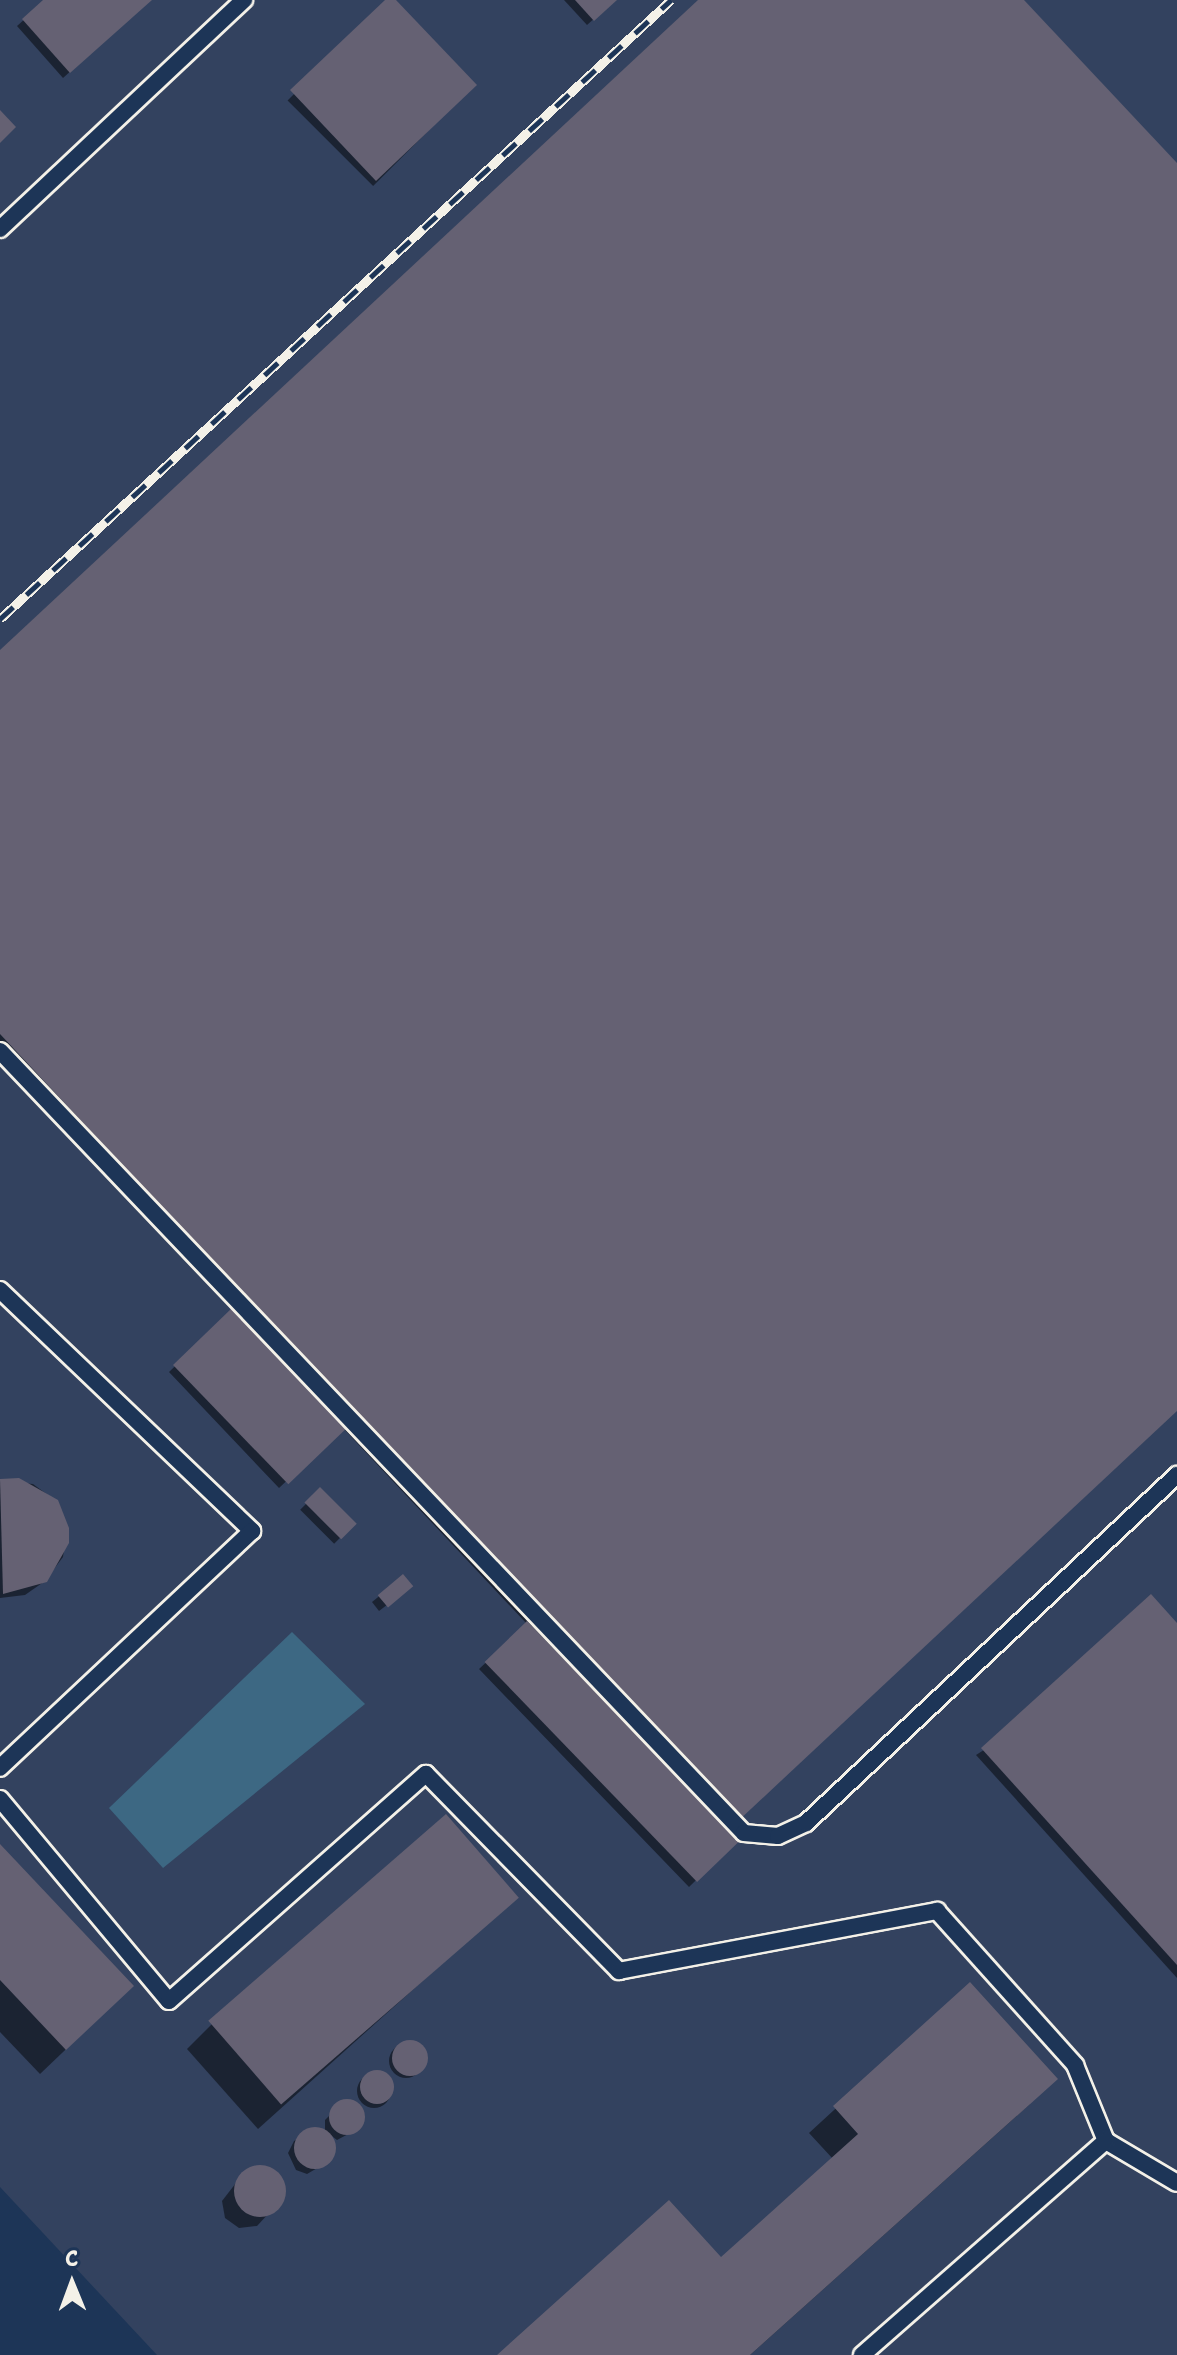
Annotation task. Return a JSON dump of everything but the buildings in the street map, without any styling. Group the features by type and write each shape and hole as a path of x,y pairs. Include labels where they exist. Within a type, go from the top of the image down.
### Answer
{"lane":[{"path":"0,229 244,0"},
{"path":"0,1051 744,1833 778,1836 806,1823 1177,1475"},
{"path":"0,1290 252,1531 0,1768"},
{"path":"0,1799 169,2001 426,1774 619,1971 937,1911 1075,2065 1106,2141 1177,2183"},
{"path":"862,2355 1106,2141"}],"shaded area":[{"path":"0,0 1177,0 1177,2355 157,2355 0,2187"},
{"path":"292,1632 365,1704 163,1868 109,1808"}],"railway":[{"path":"0,619 671,0"}]}
